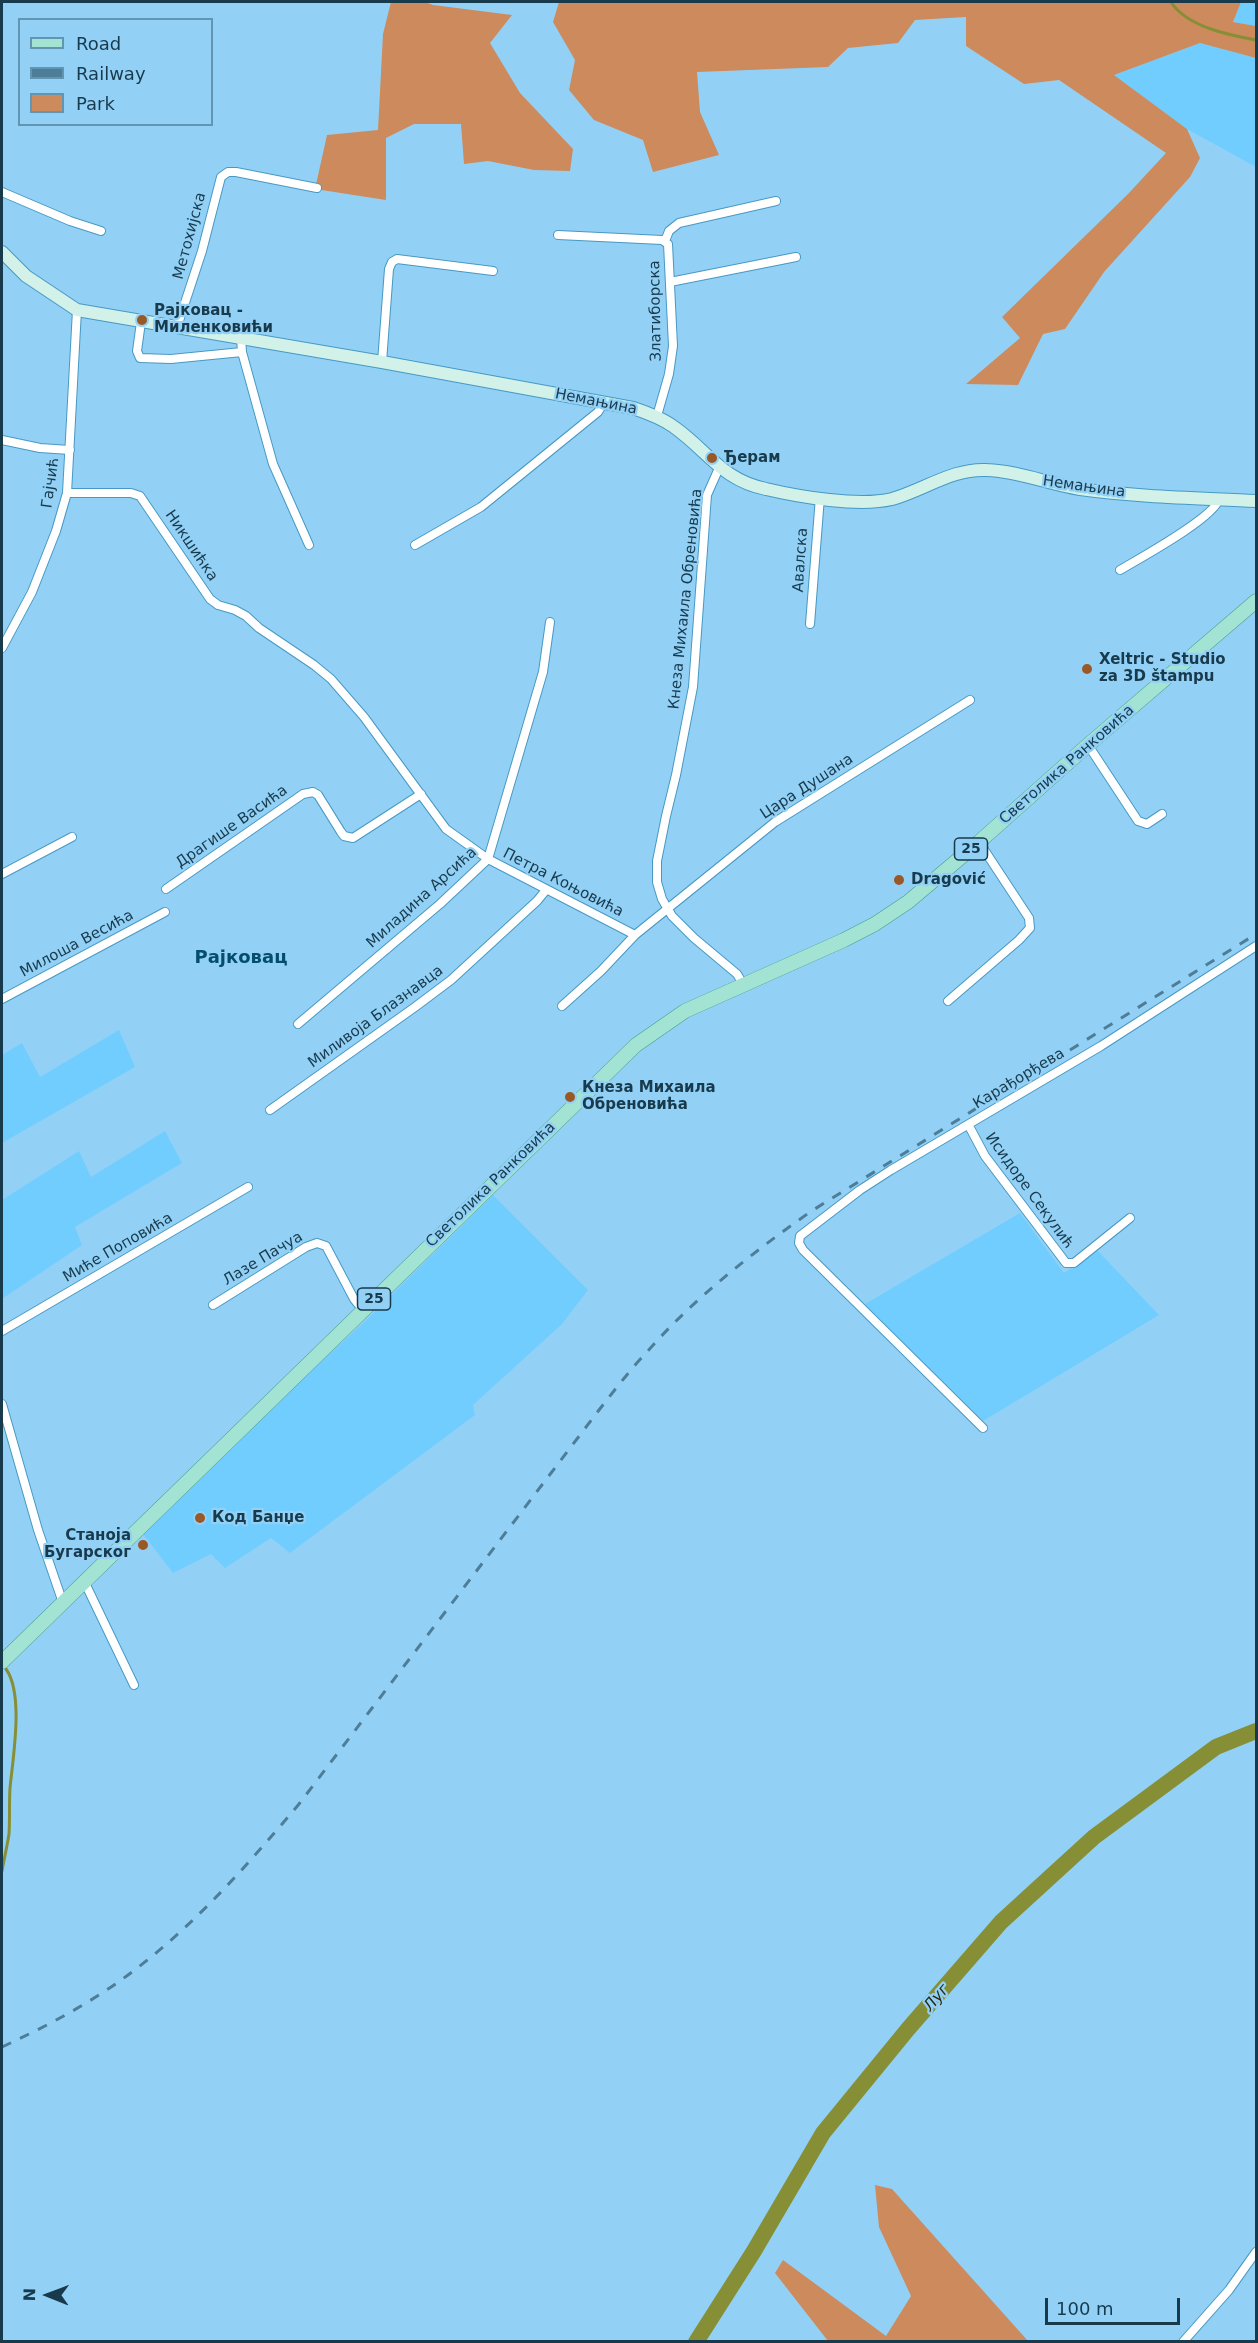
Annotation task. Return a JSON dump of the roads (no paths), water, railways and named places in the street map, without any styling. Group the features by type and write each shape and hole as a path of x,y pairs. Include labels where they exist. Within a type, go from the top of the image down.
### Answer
{"main road":[{"name":"Светолика Ранковића","path":"2,1662 636,1045 685,1011 823,950 875,924 916,896 1088,745 1257,602"}],"street":[{"name":"Метохијска","path":"177,327 202,251 221,177 228,172 236,172 317,189"},
{"path":"2,192 70,221 101,231"},
{"path":"664,241 669,231 679,223 776,201"},
{"name":"Златиборска","path":"558,235 664,241 668,246 672,356 657,416"},
{"name":"Немањина","path":"2,252 26,276 77,310 604,402 657,416 687,437 719,468 749,485 866,502 894,498 971,470 989,470 1079,489 1257,501"},
{"path":"670,282 796,257"},
{"path":"382,362 388,269 392,262 397,259 493,271"},
{"name":"Гајчић","path":"2,648 32,592 56,531 67,493 77,310"},
{"path":"141,322 136,351 140,358 171,359 242,352"},
{"path":"241,338 242,352 273,464 309,545"},
{"path":"415,545 481,507 598,412 604,402"},
{"path":"2,440 40,448 70,450"},
{"name":"Кнеза Михаила Обреновића","path":"719,468 707,495 693,687 657,861 658,891 667,909 694,938 737,974 743,984"},
{"name":"Никшићка","path":"67,493 131,493 140,496 210,599 218,605 241,613 314,665 331,680 364,717"},
{"name":"Авалска","path":"810,624 820,497"},
{"path":"1120,570 1173,538 1214,509 1219,499"},
{"name":"Миладина Арсића","path":"298,1024 440,904 488,860 543,672 550,622"},
{"name":"Цара Душана","path":"562,1006 601,971 635,935 775,822 970,700"},
{"name":"Петра Коњовића","path":"364,717 446,829 488,860 635,935"},
{"path":"1088,745 1138,821 1147,824 1162,814"},
{"name":"Драгише Васића","path":"166,890 303,794 313,792 318,795 344,836 353,838 421,794"},
{"path":"2,874 72,837"},
{"path":"948,1001 1030,928 1029,918 979,842"},
{"name":"Миливоја Блазнавца","path":"270,1110 451,980 546,890"},
{"name":"Милоша Весића","path":"2,999 165,912"},
{"name":"Карађорђева","path":"983,1428 803,1250 799,1243 802,1232 860,1190 1137,1024 1257,946"},
{"name":"Исидоре Секулић","path":"969,1126 986,1156 1066,1263 1074,1263 1130,1218"},
{"name":"Миће Поповића","path":"2,1331 248,1187"},
{"name":"Лазе Пачуа","path":"213,1305 306,1247 317,1243 326,1246 345,1284 363,1310"},
{"path":"2,1404 38,1530 63,1603"},
{"path":"85,1583 134,1685"},
{"path":"1183,2342 1229,2290 1257,2252"}],"waterway":[{"path":"1171,2 1178,11 1198,24 1256,40"},
{"path":"2,1871 9,1834 10,1788 16,1726 15,1694 6,1669"},
{"name":"Луг","path":"696,2342 754,2251 823,2133 908,2029 1001,1922 1094,1837 1216,1747 1256,1731"}],"railway":[{"path":"2,2047 78,2008 130,1973 183,1930 231,1881 299,1804 622,1381 664,1333 703,1295 810,1212 1256,934"}],"place":[{"name":"Рајковац - Миленковићи","path":"142,320"},
{"name":"Ђерам","path":"712,458"},
{"name":"Xeltric - Studio za 3D štampu","path":"1087,669"},
{"name":"Dragović","path":"899,880"},
{"name":"Кнеза Михаила Обреновића","path":"570,1097"},
{"name":"Код Банџе","path":"200,1518"},
{"name":"Станоја Бугарског","path":"143,1545"}],"district":[{"name":"Рајковац","path":"241,958"}]}
